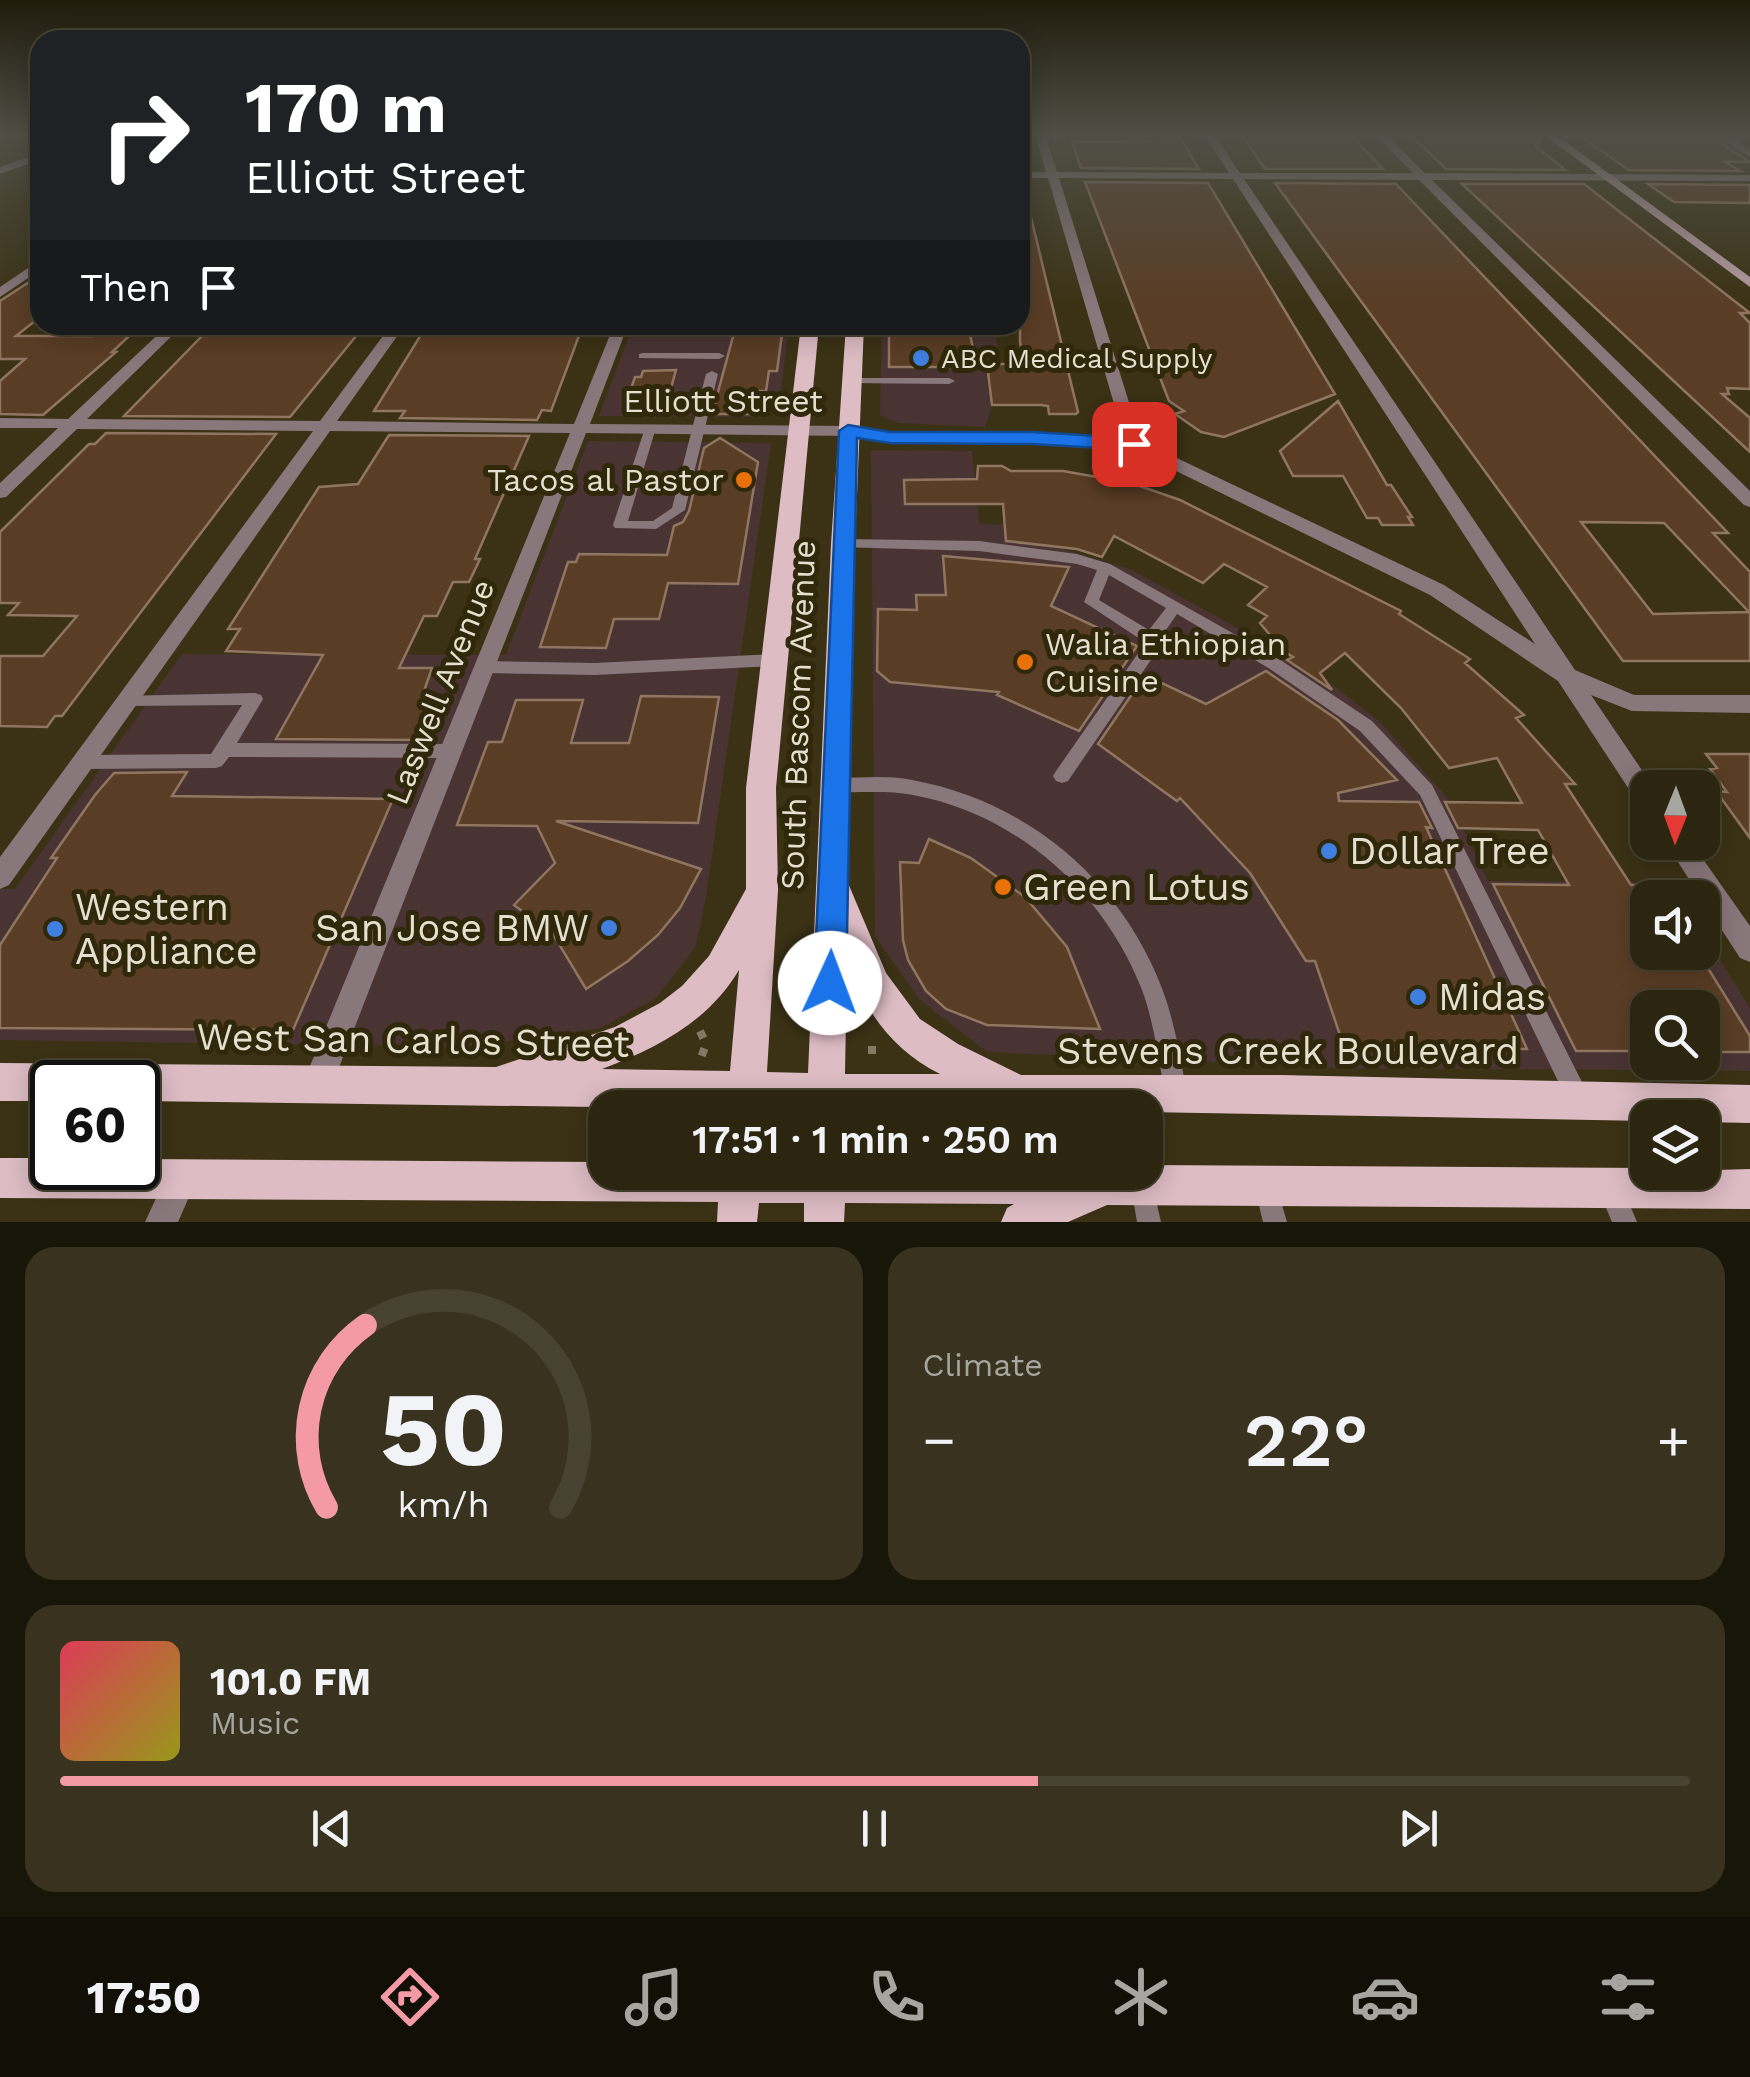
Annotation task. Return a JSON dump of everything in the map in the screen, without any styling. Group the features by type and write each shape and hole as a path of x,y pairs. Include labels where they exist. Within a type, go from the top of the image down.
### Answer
{"main road":[{"name":"South Bascom Avenue","path":"748,1090 762,890 761,788 809,335"},
{"name":"South Bascom Avenue","path":"825,1090 843,544 854,335"},
{"path":"833,884 883,1001 905,1030 928,1047 1012,1090"},
{"path":"486,1086 598,1053 662,1026 716,974 762,890"},
{"name":"West San Carlos Street","path":"0,1082 318,1083 588,1091"},
{"name":"Stevens Creek Boulevard","path":"1163,1094 1750,1104"},
{"path":"0,1178 588,1178"},
{"path":"737,1222 740,1190"},
{"path":"824,1222 825,1190"},
{"path":"1025,1190 1271,1204 1617,1204 1750,1190"},
{"path":"1022,1222 1133,1197"}],"street":[{"path":"1057,191 1134,444"},
{"path":"1247,191 1630,772"},
{"path":"1436,191 1750,502"},
{"path":"1625,191 1750,283"},
{"path":"0,293 30,271"},
{"path":"0,492 165,335"},
{"path":"0,876 391,335"},
{"name":"Laswell Avenue","path":"318,1083 616,335"},
{"name":"Elliott Street","path":"0,423 848,431 890,438 1032,438 1134,444 1437,590 1567,676"},
{"path":"1567,676 1632,703 1750,704"},
{"path":"1689,860 1750,949"},
{"path":"161,1222 181,1179"}],"lane":[{"path":"680,356 687,335"},
{"path":"643,356 720,356"},
{"path":"649,431 620,526 656,525 678,510 712,374"},
{"path":"852,380 949,381"},
{"path":"843,544 978,546 1105,567 1276,665 1366,726 1426,790 1579,1099"},
{"path":"1105,567 1091,602 1151,639"},
{"path":"1062,776 1149,650 1151,639 1174,606"},
{"path":"485,666 595,670 774,660"},
{"path":"82,762 216,761 255,699 126,700"},
{"path":"224,750 451,751"},
{"path":"836,786 908,786 940,793 1006,819 1065,861 1092,888 1136,953 1164,1032 1176,1094"}],"path":[{"path":"695,1022 706,1044 700,1061"},
{"path":"868,1050 881,1050"}],"shaded area":[{"path":"629,335 788,335 779,406 759,417 599,416"},
{"path":"882,335 996,335 998,355 985,356 991,411 985,427 898,423 880,415"},
{"path":"588,441 771,443 705,903 695,948 656,998 600,1028 465,1047 0,1040 0,889 15,889 182,654 506,655"},
{"path":"871,450 972,451 979,524 1036,525 1039,542 1132,570 1338,689 1380,722 1450,801 1488,881 1630,882 1630,970 1720,970 1720,960 1750,1008 1750,1071 1720,1071 1720,990 1630,990 1630,1070 1340,1068 987,1052 919,999 875,936"}],"building":[{"path":"1088,191 1213,191 1335,394 1224,437 1201,432 1175,414 1184,411 1169,401"},
{"path":"1281,191 1403,191 1728,533 1713,533 1750,572 1750,661 1623,661","holes":["1581,522 1664,523 1749,612 1653,614"]},
{"path":"1470,191 1593,191 1750,313 1740,313 1750,323 1750,389 1727,388 1729,394 1722,394 1750,418 1750,452"},
{"path":"1658,191 1750,191 1750,203 1674,202"},
{"path":"1030,213 1076,414 1049,414 1048,406 1041,405 992,405 987,364 1024,364 1020,335 1030,335"},
{"path":"30,282 30,325 16,336 130,335 43,415 0,414 0,381 25,359 0,359 0,301"},
{"path":"203,335 357,335 290,417 124,416"},
{"path":"421,335 579,335 551,411 542,410 537,420 400,418 405,411 374,411"},
{"path":"733,335 782,335 777,371 769,371 756,414 712,414"},
{"path":"889,335 970,335 977,367 889,367"},
{"path":"676,370 666,406 624,409 635,377 641,377 643,371"},
{"path":"1338,401 1387,485 1391,485 1412,517 1408,517 1413,525 1382,525 1378,518 1367,518 1343,476 1293,476 1280,451"},
{"path":"106,433 276,434 62,716 55,716 47,727 0,726 0,656 43,656 77,616 8,615 19,603 0,603 0,532 89,444 95,444"},
{"path":"389,435 529,436 475,559 480,559 469,582 453,582 437,616 424,616 399,668 432,668 422,697 435,697 417,740 276,739 323,655 226,651 240,629 228,629 319,487 358,484"},
{"path":"720,438 758,462 738,584 668,583 659,619 614,619 606,648 540,647 568,562 576,562 579,554 667,555 674,526 683,522 689,511 704,448"},
{"path":"978,466 1002,466 1011,471 1063,471 1131,483 1180,500 1401,611 1399,614 1470,659 1465,663 1524,715 1516,718 1575,784 1565,784 1630,883 1630,970 1709,970 1750,1036 1750,1052 1720,1052 1720,990 1630,990 1630,1051 1576,1051 1493,884 1569,885 1538,830 1458,828 1445,802 1522,803 1497,758 1449,768 1401,708 1345,653 1320,673 1332,690 1287,660 1293,657 1272,644 1275,641 1260,623 1267,616 1248,605 1267,587 1224,564 1203,583 1114,536 1102,557 1077,549 1006,541 1003,504 905,504 904,480 977,479"},
{"path":"943,556 1069,567 1051,606 1137,646 1079,731 997,695 999,692 890,682 877,671 878,609 917,610 916,595 946,595"},
{"path":"1266,671 1338,720 1397,780 1338,793 1339,801 1419,802 1432,828 1426,827 1527,1049 1345,1050 1315,961 1306,961 1250,873 1180,798 1177,801 1098,744 1145,675 1206,704"},
{"path":"641,696 719,697 698,823 556,821 701,869 680,908 658,935 586,989 553,934 514,905 555,863 537,826 457,825 488,742 502,742 516,700 583,700 571,743 629,743"},
{"path":"1706,754 1750,754 1750,838 1720,797 1720,791 1727,792 1720,783 1720,770 1710,769 1717,768"},
{"path":"187,772 172,796 393,799 293,1030 0,1028 0,945 57,858 51,858 95,795 114,773"},
{"path":"929,839 971,858 1025,897 1067,947 1100,1029 987,1025 946,1009 926,991 908,960 903,940 900,862 919,863"}],"place":[{"name":"ABC Medical Supply","path":"921,358"},
{"name":"Tacos al Pastor","path":"744,480"},
{"name":"Walia Ethiopian Cuisine","path":"1025,662"},
{"name":"Dollar Tree","path":"1329,851"},
{"name":"Green Lotus","path":"1003,887"},
{"name":"San Jose BMW","path":"609,928"},
{"name":"Western Appliance","path":"55,929"},
{"name":"Midas","path":"1418,997"}],"route":[{"path":"830,983 848,431 890,438 1032,438 1134,444"}]}
